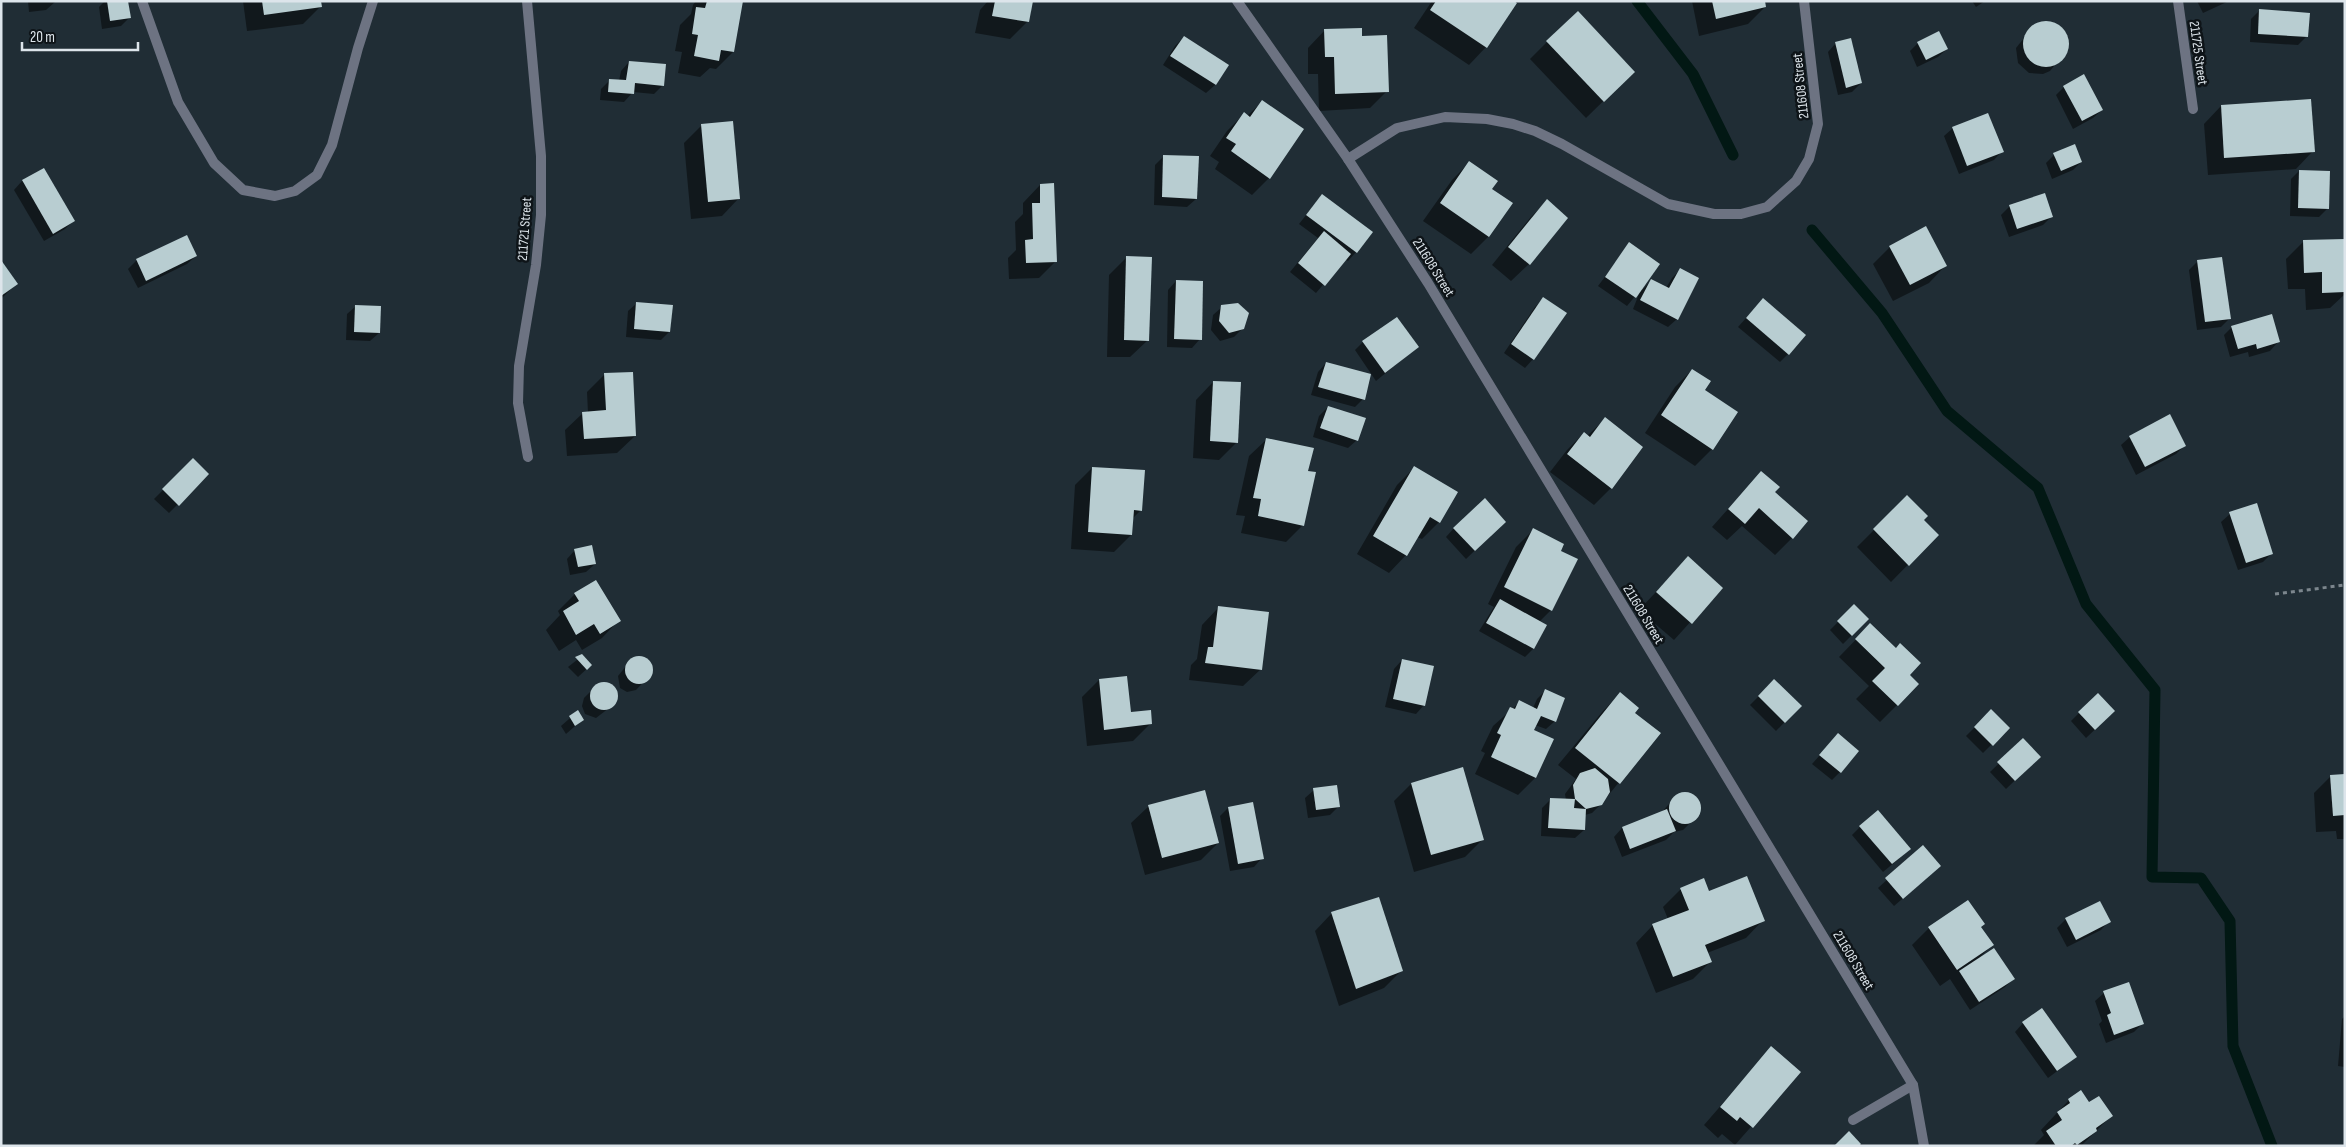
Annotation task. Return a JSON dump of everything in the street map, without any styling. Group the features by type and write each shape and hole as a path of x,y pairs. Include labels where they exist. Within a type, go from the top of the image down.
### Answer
{"street":[{"path":"142,1 178,102 214,163 243,190 275,196 295,191 317,175 332,145 358,48 373,1"},
{"name":"211721 Street","path":"527,1 541,156 541,215 536,265 519,366 518,403 528,457"},
{"name":"211608 Street","path":"1237,1 1348,160 1428,283 1913,1085 1924,1146"},
{"name":"211608 Street","path":"1348,160 1397,128 1445,117 1487,120 1513,124 1535,131 1562,144 1668,204 1714,214 1741,214 1767,207 1796,181 1809,159 1818,124 1804,1"},
{"name":"211725 Street","path":"2178,1 2193,109"},
{"path":"1853,1120 1913,1085"}],"path":[{"path":"2275,594 2345,585"}],"building":[{"path":"107,1 128,1 131,18 110,21"},
{"path":"262,1 321,1 322,7 264,15"},
{"path":"707,1 743,1 734,52 721,50 719,61 694,56 698,35 692,34 696,7 705,8"},
{"path":"995,1 1033,1 1029,22 992,16"},
{"path":"1436,1 1514,1 1517,3 1487,48 1430,10"},
{"path":"1712,1 1765,1 1766,7 1716,19"},
{"path":"2259,9 2310,13 2308,37 2258,34"},
{"path":"1578,11 1635,72 1604,102 1546,41"},
{"path":"2046,21 2059,25 2065,31 2069,44 2065,57 2059,63 2046,67 2033,63 2027,57 2023,44 2027,31 2033,25"},
{"path":"1362,28 1362,36 1387,35 1389,92 1335,94 1334,57 1325,57 1324,29"},
{"path":"1939,31 1948,49 1926,60 1917,42"},
{"path":"1184,36 1229,65 1216,85 1170,56"},
{"path":"1851,38 1862,83 1846,88 1835,42"},
{"path":"629,61 666,64 664,86 635,83 634,94 608,92 609,79 626,80"},
{"path":"2084,74 2103,110 2082,121 2063,86"},
{"path":"2311,99 2315,152 2224,158 2221,105"},
{"path":"1262,100 1304,129 1270,179 1231,151 1236,144 1226,138 1244,112 1250,117"},
{"path":"1988,113 2004,152 1967,166 1952,127"},
{"path":"733,121 740,199 708,202 701,124"},
{"path":"2075,144 2082,162 2061,171 2053,153"},
{"path":"1163,155 1199,156 1197,199 1162,197"},
{"path":"1469,161 1498,181 1492,189 1513,203 1489,237 1440,203"},
{"path":"44,168 75,221 53,234 22,180"},
{"path":"2299,170 2330,171 2329,209 2298,208"},
{"path":"1054,183 1057,262 1026,263 1025,240 1033,239 1032,203 1040,203 1040,184"},
{"path":"2045,193 2053,217 2017,229 2009,205"},
{"path":"1322,194 1373,232 1357,253 1306,215"},
{"path":"1547,199 1568,218 1530,265 1508,247"},
{"path":"1926,226 1947,266 1910,285 1889,246"},
{"path":"1324,231 1351,254 1325,286 1298,263"},
{"path":"187,235 197,256 146,281 136,259"},
{"path":"2345,239 2345,292 2322,293 2322,272 2304,273 2303,240"},
{"path":"1629,242 1660,264 1636,298 1605,277"},
{"path":"1126,256 1152,257 1149,341 1124,340"},
{"path":"2222,257 2231,319 2205,322 2197,260"},
{"path":"1,260 18,284 1,296"},
{"path":"1680,268 1699,278 1678,320 1640,300 1651,279 1669,288"},
{"path":"1176,280 1203,281 1202,340 1174,339"},
{"path":"1543,297 1567,313 1534,360 1511,344"},
{"path":"1763,298 1806,335 1789,355 1746,318"},
{"path":"636,302 673,305 670,332 634,329"},
{"path":"1238,303 1249,313 1244,329 1229,333 1219,321 1221,305"},
{"path":"355,305 381,306 380,333 354,332"},
{"path":"2272,314 2280,342 2257,349 2256,344 2238,349 2231,326"},
{"path":"1397,317 1419,347 1385,373 1362,341"},
{"path":"1326,362 1371,374 1365,400 1318,387"},
{"path":"1692,369 1711,381 1705,390 1738,412 1713,450 1661,415"},
{"path":"633,372 636,436 584,439 582,412 606,410 604,373"},
{"path":"1213,381 1241,382 1238,443 1210,441"},
{"path":"1328,406 1366,418 1358,441 1320,428"},
{"path":"2170,414 2186,446 2145,467 2129,436"},
{"path":"1605,417 1643,447 1612,489 1567,454 1584,432 1590,437"},
{"path":"1266,438 1314,448 1308,471 1316,472 1304,526 1258,516 1261,499 1253,498"},
{"path":"193,458 209,474 179,506 162,489"},
{"path":"1414,466 1458,492 1440,523 1430,517 1407,556 1373,536"},
{"path":"1092,467 1145,470 1142,511 1134,510 1132,535 1088,532"},
{"path":"1761,471 1780,487 1775,492 1808,521 1793,539 1759,508 1745,524 1728,509"},
{"path":"1907,495 1928,516 1924,520 1939,535 1909,566 1873,529"},
{"path":"1485,498 1506,522 1475,551 1453,528"},
{"path":"2257,503 2273,554 2246,563 2229,512"},
{"path":"1533,528 1564,544 1561,551 1578,559 1552,611 1504,587"},
{"path":"592,545 596,564 578,567 574,549"},
{"path":"1688,556 1723,588 1692,624 1656,592"},
{"path":"596,580 621,621 600,634 594,624 576,635 563,611 579,601 574,593"},
{"path":"1500,599 1547,625 1534,649 1486,623"},
{"path":"1854,604 1869,619 1852,636 1837,621"},
{"path":"1218,606 1269,612 1262,670 1205,663 1208,647 1213,647"},
{"path":"1870,623 1896,648 1900,643 1921,663 1910,675 1919,684 1898,706 1872,681 1885,668 1855,639"},
{"path":"582,654 592,665 587,670 575,657"},
{"path":"639,656 649,660 653,670 649,680 639,684 629,680 625,670 629,660"},
{"path":"1402,659 1434,666 1425,706 1393,699"},
{"path":"1127,676 1131,712 1151,710 1152,724 1104,730 1099,679"},
{"path":"1774,679 1802,706 1785,723 1758,696"},
{"path":"604,682 614,686 618,696 614,706 604,710 594,706 590,696 594,686"},
{"path":"1545,689 1565,698 1556,722 1541,716 1534,730 1554,739 1536,778 1491,757 1501,735 1497,733 1510,707 1515,709 1519,700 1537,709"},
{"path":"1620,692 1639,708 1635,713 1661,733 1620,784 1575,748"},
{"path":"2098,693 2115,711 2095,730 2078,712"},
{"path":"1991,709 2010,728 1993,746 1974,727"},
{"path":"578,710 584,720 575,726 569,716"},
{"path":"1838,733 1859,751 1841,773 1819,755"},
{"path":"2023,738 2041,757 2015,781 1997,762"},
{"path":"1463,767 1484,840 1431,855 1411,783"},
{"path":"1595,768 1608,779 1610,792 1602,805 1586,809 1575,799 1573,785 1580,773"},
{"path":"2345,774 2345,815 2333,816 2330,775"},
{"path":"1337,785 1340,807 1316,810 1313,788"},
{"path":"1205,790 1219,843 1162,858 1148,805"},
{"path":"1685,792 1691,793 1696,797 1700,802 1700,814 1696,819 1691,823 1685,824 1679,823 1674,819 1670,814 1669,808 1670,802 1674,797 1679,793"},
{"path":"1550,798 1575,799 1574,808 1586,809 1585,830 1548,828"},
{"path":"1253,802 1264,859 1238,864 1228,807"},
{"path":"1667,809 1676,831 1630,849 1622,827"},
{"path":"1878,810 1911,849 1892,864 1859,826"},
{"path":"1923,845 1941,866 1903,899 1885,878"},
{"path":"1747,876 1765,921 1705,945 1712,962 1673,977 1652,924 1689,910 1680,888 1704,878 1709,891"},
{"path":"1379,897 1403,971 1356,989 1331,912"},
{"path":"1968,900 1985,924 1981,927 1994,945 1957,970 1928,927"},
{"path":"2100,901 2111,922 2076,940 2065,918"},
{"path":"1994,948 2015,979 1979,1002 1959,971"},
{"path":"2129,982 2144,1024 2114,1035 2107,1015 2111,1013 2103,991"},
{"path":"2042,1008 2077,1057 2057,1071 2022,1022"},
{"path":"1771,1046 1801,1072 1753,1128 1740,1117 1737,1121 1720,1107"},
{"path":"2081,1090 2089,1102 2099,1096 2113,1116 2096,1128 2097,1131 2077,1145 2075,1143 2071,1146 2056,1146 2046,1131 2062,1120 2057,1112 2070,1103 2068,1099"},
{"path":"1849,1131 1861,1144 1859,1146 1834,1146"}],"waterway":[{"path":"1637,1 1693,74 1733,155"},
{"path":"1812,230 1882,313 1947,411 2038,488 2086,604 2155,690 2152,877 2201,878 2230,921 2233,1046 2272,1146"}]}
